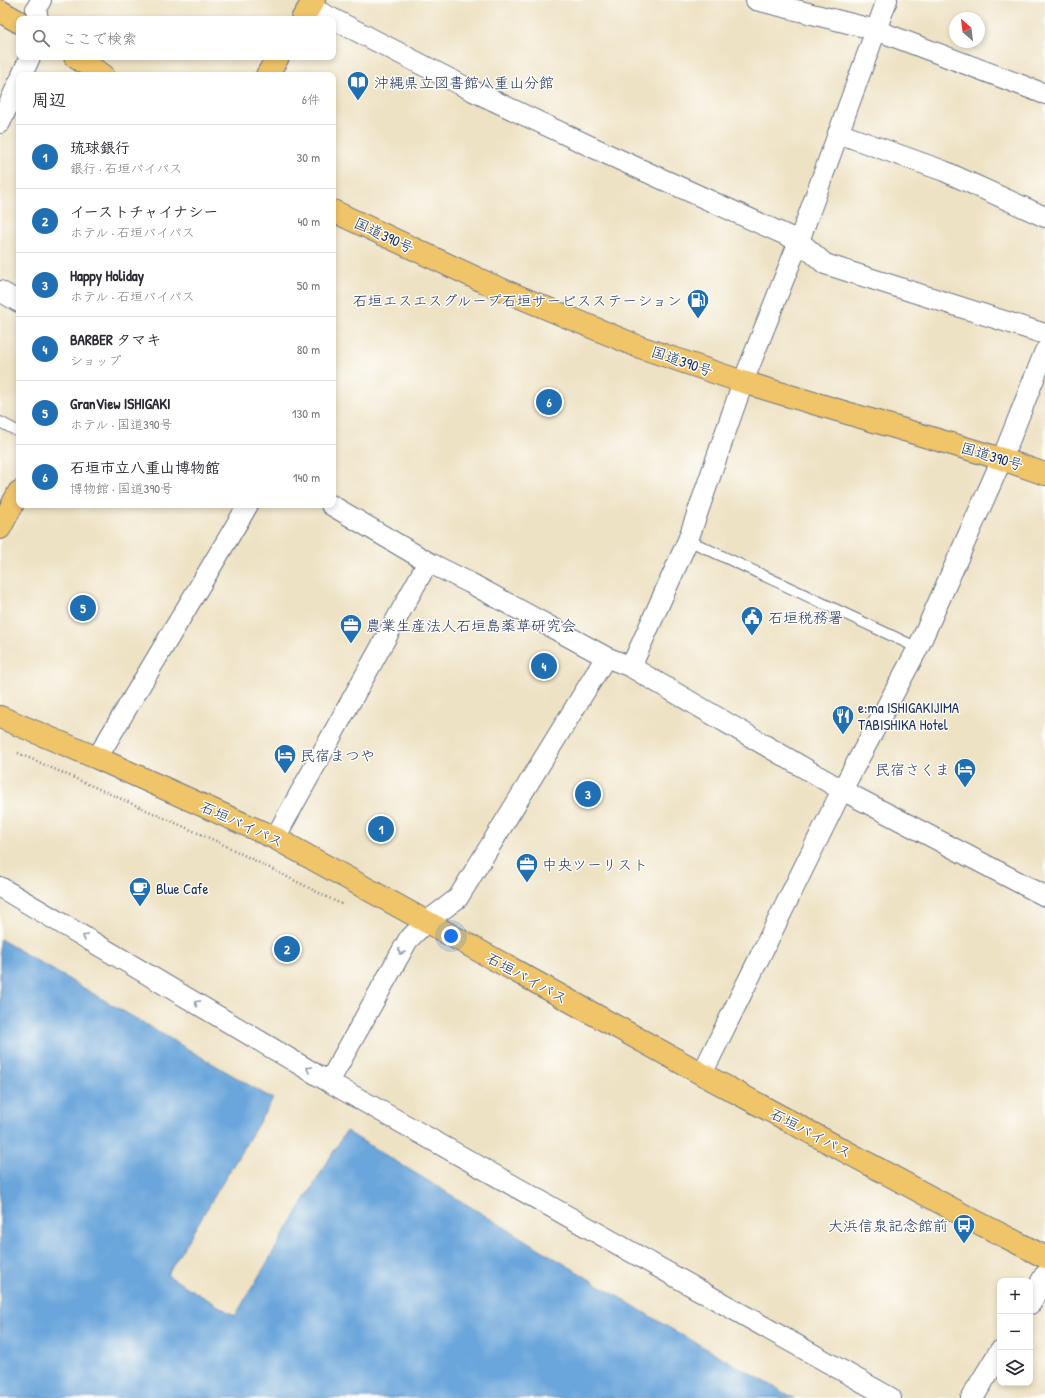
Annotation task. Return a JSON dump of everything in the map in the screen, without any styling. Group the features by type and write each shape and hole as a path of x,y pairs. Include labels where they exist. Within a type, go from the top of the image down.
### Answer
{"main road":[{"path":"0,11 16,20"},
{"path":"80,60 99,72"},
{"path":"269,72 276,60"},
{"name":"国道390号","path":"336,212 491,285 636,346 743,382 1002,459 1045,474"},
{"path":"0,528 16,498"},
{"name":"石垣バイパス","path":"1,716 275,838 702,1074 971,1219 1045,1256"}],"street":[{"path":"37,16 36,9 41,0"},
{"path":"756,0 876,30 1045,94"},
{"path":"631,667 688,540 743,382 800,241 887,0"},
{"path":"309,9 323,16"},
{"path":"336,22 471,90 609,156 800,241 825,264 1045,334"},
{"path":"23,72 29,60"},
{"path":"0,123 16,88"},
{"path":"838,133 944,171 1045,217"},
{"path":"0,291 16,300"},
{"path":"702,1074 842,790 918,648 1002,459 1045,351"},
{"path":"336,507 428,562 470,583 606,657 631,667 842,790 1045,896"},
{"path":"97,758 246,508"},
{"path":"275,838 428,562"},
{"path":"329,1082 408,940 426,922 458,898 606,657"},
{"path":"0,887 329,1082 892,1398"},
{"path":"1033,1298 1045,1276"},
{"path":"972,1398 997,1357"}],"lane":[{"path":"0,422 16,430"},
{"path":"688,540 918,648"}],"path":[{"path":"17,752 216,841 344,906"}],"water":[{"path":"0,939 273,1099 167,1275 235,1316 346,1131 668,1327 794,1398 0,1398"}],"place":[{"name":"沖縄県立図書館八重山分館","path":"358,102"},
{"name":"石垣エスエスグループ石垣サービスステーション","path":"698,320"},
{"name":"石垣市立八重山博物館","path":"549,402"},
{"name":"GranView ISHIGAKI","path":"83,608"},
{"name":"石垣税務署","path":"752,636"},
{"name":"農業生産法人石垣島薬草研究会","path":"351,644"},
{"name":"BARBER タマキ","path":"544,666"},
{"name":"e:ma ISHIGAKIJIMA TABISHIKA Hotel","path":"843,736"},
{"name":"民宿まつや","path":"285,774"},
{"name":"民宿さくま","path":"965,788"},
{"name":"Happy Holiday","path":"588,794"},
{"name":"琉球銀行","path":"381,829"},
{"name":"中央ツーリスト","path":"527,884"},
{"name":"Blue Cafe","path":"140,908"},
{"name":"イーストチャイナシー","path":"287,949"},
{"name":"大浜信泉記念館前","path":"964,1244"}]}
